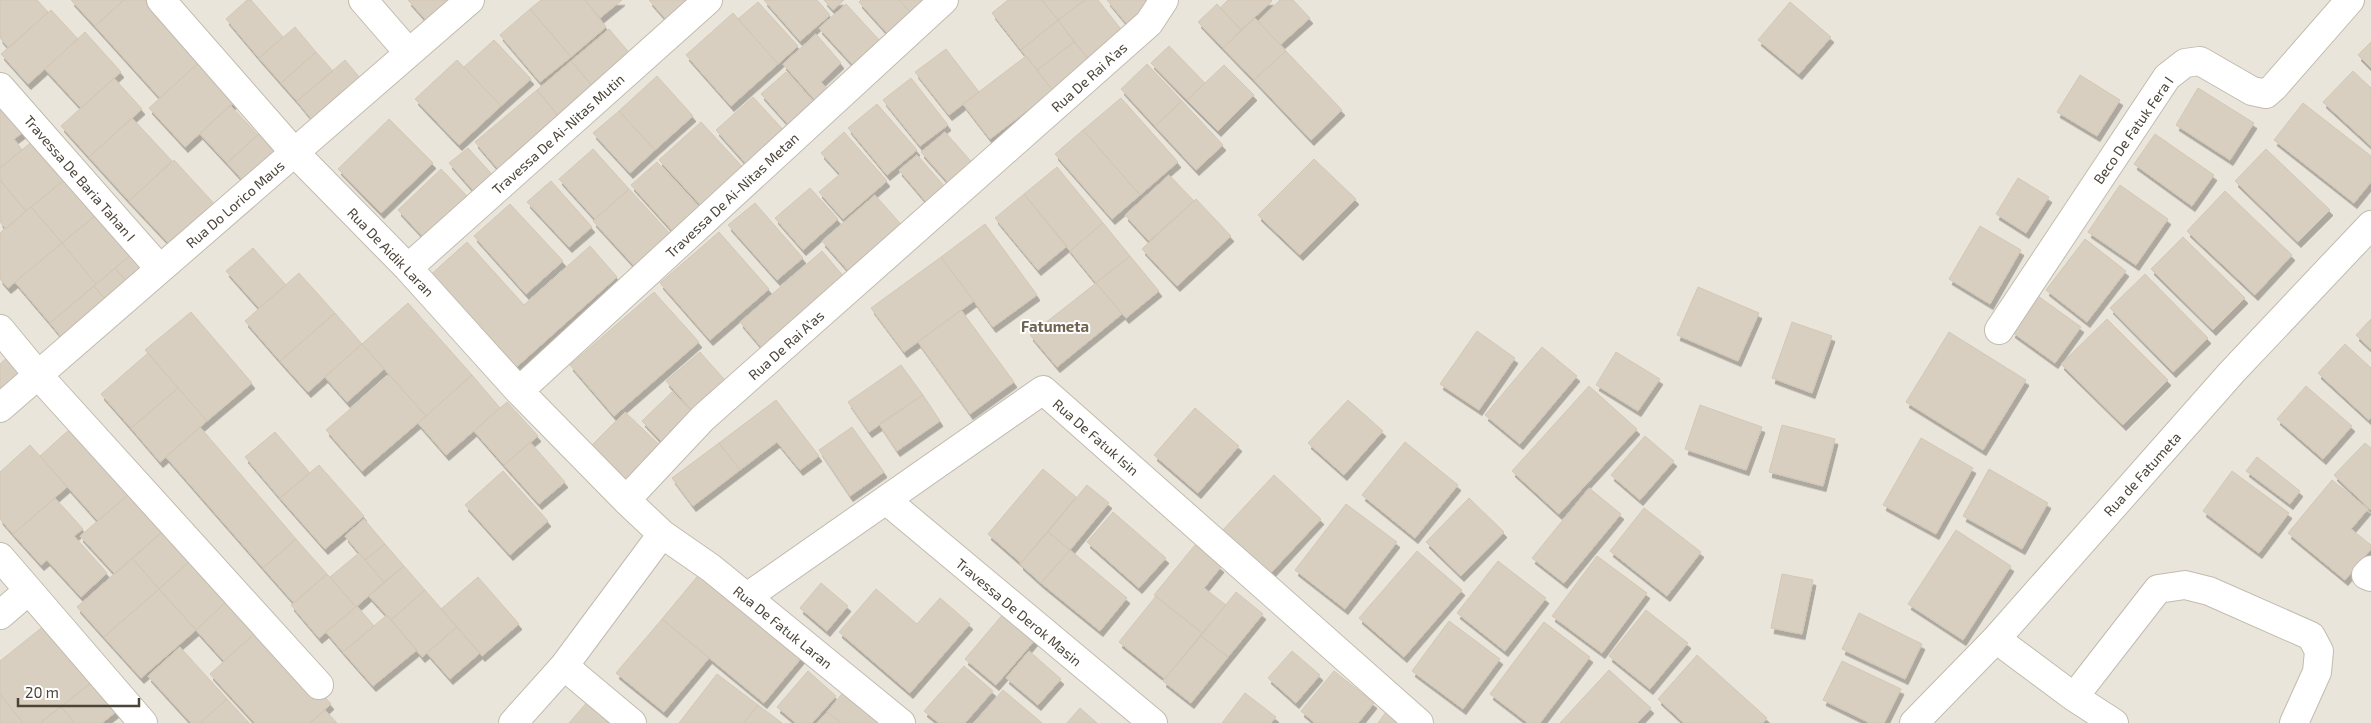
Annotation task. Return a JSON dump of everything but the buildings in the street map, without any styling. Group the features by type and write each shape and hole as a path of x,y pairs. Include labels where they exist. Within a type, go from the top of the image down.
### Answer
{"street":[{"name":"Rua De Aidik Laran","path":"161,0 294,152 408,268 519,391 626,500"},
{"path":"363,0 409,53"},
{"name":"Rua Do Lorico Maus","path":"0,408 470,0"},
{"name":"Travessa De Ai-Nitas Mutin","path":"408,268 708,0"},
{"name":"Travessa De Ai-Nitas Metan","path":"519,391 944,0"},
{"name":"Rua De Rai A’as","path":"626,500 704,418 1149,23 1164,0"},
{"name":"Beco De Fatuk Fera I","path":"1999,330 2167,77 2185,63 2200,61 2252,91 2266,94 2350,0"},
{"name":"Travessa De Baria Tahan I","path":"0,87 160,269"},
{"name":"Rua de Fatumeta","path":"1914,723 1996,639 2232,372 2371,225"},
{"path":"0,329 38,375 319,685"},
{"name":"Rua De Fatuk Isin","path":"747,597 1043,390 1420,723"},
{"path":"513,723 564,666 662,534 626,500"},
{"name":"Travessa De Derok Masin","path":"886,500 1153,723"},
{"name":"Rua De Fatuk Laran","path":"662,534 711,568 900,723"},
{"path":"0,557 136,721"},
{"path":"2371,570 2366,574 2371,577"},
{"path":"2074,697 2158,589 2185,585 2209,591 2312,636 2319,651 2317,672 2294,723"},
{"path":"0,615 28,590"},
{"path":"1996,639 2074,697 2114,723"},
{"path":"564,666 632,723"}],"shaded area":[{"path":"0,0 2371,0 2371,723 0,723"}],"district":[{"name":"Fatumeta","path":"1055,326"}]}
